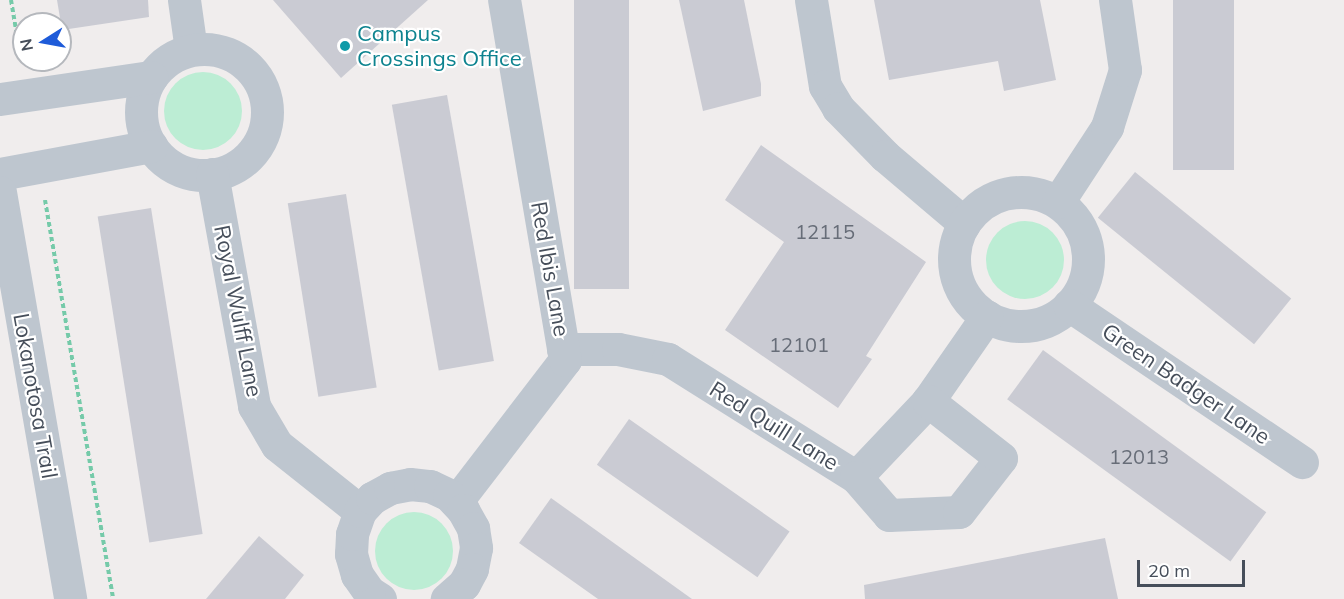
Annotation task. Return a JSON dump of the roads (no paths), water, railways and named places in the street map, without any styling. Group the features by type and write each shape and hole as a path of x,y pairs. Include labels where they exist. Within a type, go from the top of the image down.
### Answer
{"street":[{"path":"184,0 191,50"},
{"name":"Red Ibis Lane","path":"456,502 565,360 504,0"},
{"path":"811,0 825,86 838,108 885,156 964,223"},
{"path":"1058,202 1107,126 1125,70 1115,0"},
{"path":"211,49 230,55 247,66 259,82 265,102 266,122 260,141 248,157 231,169 212,174 194,174 177,169 163,160 151,146 143,130 141,112 144,93 151,77 162,64 191,50 211,49"},
{"path":"0,99 151,77"},
{"path":"0,174 151,146"},
{"name":"Royal Wulff Lane","path":"212,174 254,406 277,445 360,512"},
{"path":"1017,191 1038,193 1058,202 1083,232 1088,251 1083,280 1069,305 1039,324 1021,326 1003,323 987,316 962,291 956,274 954,257 957,239 964,223 978,207 996,196 1017,191"},
{"name":"Lokanotosa Trail","path":"0,192 70,599"},
{"name":"Green Badger Lane","path":"1069,305 1302,462"},
{"name":"Red Quill Lane","path":"563,349 618,349 668,359 856,477 928,400 987,316"},
{"path":"856,477 889,515 959,512 1001,458 928,400"},
{"path":"371,596 357,575 351,554 352,534 360,512 372,498 390,488 410,484 430,486 456,502 473,528 476,548 465,594"}],"place":[{"name":"Campus Crossings Office","path":"345,46"}]}
